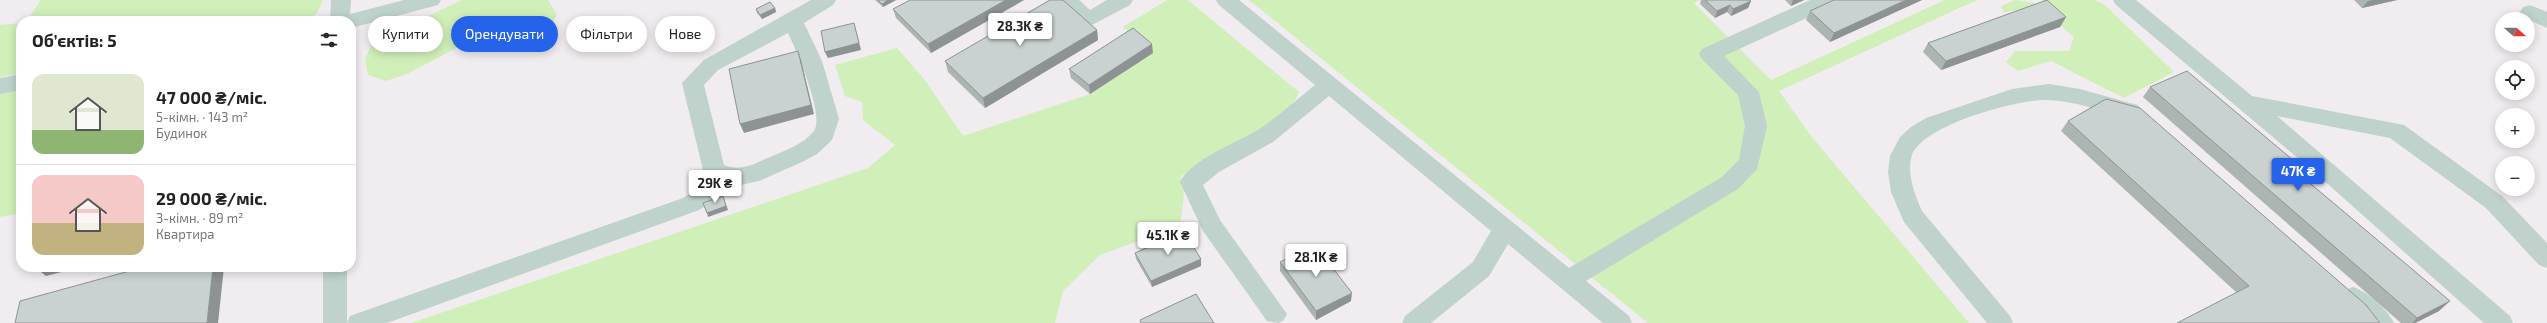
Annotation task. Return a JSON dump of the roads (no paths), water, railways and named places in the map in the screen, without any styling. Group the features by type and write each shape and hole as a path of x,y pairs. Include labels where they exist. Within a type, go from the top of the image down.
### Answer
{"street":[{"path":"340,16 341,0"},
{"path":"356,20 431,0"},
{"path":"731,178 714,170 693,83 711,65 793,21 826,0"},
{"path":"1066,0 1088,20 1123,0"},
{"path":"1226,0 1620,323"},
{"path":"1569,280 1730,183 1749,163 1756,126 1748,92 1709,54 1828,0"},
{"path":"2123,0 2320,164 2501,323"},
{"path":"359,323 691,204 731,178 751,175 809,148 824,134 828,119 814,68 793,21"},
{"path":"0,86 16,83"},
{"path":"1275,314 1211,225 1191,182 1211,166 1265,136 1330,84"},
{"path":"2001,323 1912,216 1903,197 1898,173 1902,150 1914,134 1936,121 2001,100 2049,92 2137,113 2150,120"},
{"path":"2246,102 2396,131 2494,202 2547,258"},
{"path":"1414,323 1481,269 1505,228"},
{"path":"335,272 335,323"},
{"path":"2335,281 2382,323"}]}
